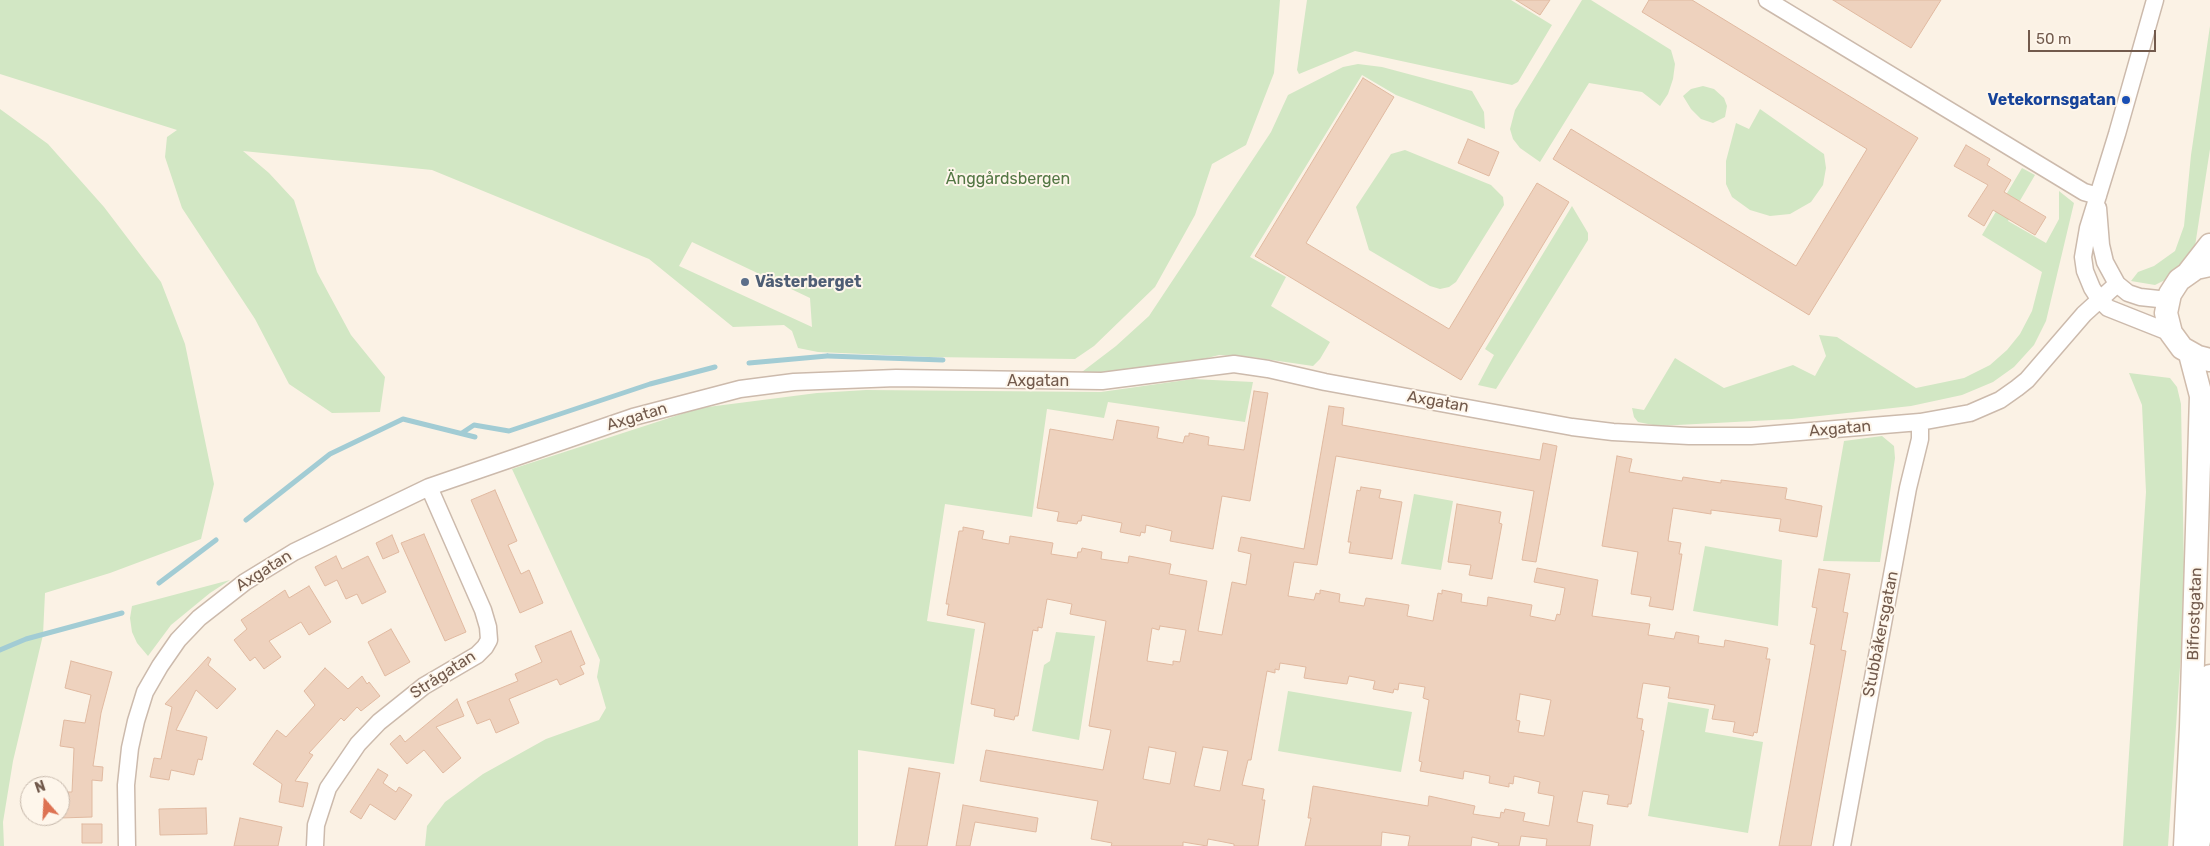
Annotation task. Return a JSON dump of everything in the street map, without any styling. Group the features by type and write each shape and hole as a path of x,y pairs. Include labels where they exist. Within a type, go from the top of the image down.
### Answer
{"main road":[{"path":"2171,333 2167,320 2168,300 2176,284 2189,272 2210,245"},
{"path":"2189,272 2210,265"},
{"name":"Bifrostgatan","path":"2171,333 2182,348 2200,357 2202,396 2192,707 2185,846"},
{"name":"Bifrostgatan","path":"2198,846 2205,808 2210,676"}],"street":[{"path":"1767,0 2084,192 2098,196"},
{"path":"2155,0 2085,240 2083,257 2085,271 2099,299 2116,312 2171,333"},
{"path":"2098,196 2101,245 2105,262 2117,284 2128,293 2140,297 2168,300"},
{"name":"Axgatan","path":"127,846 126,785 130,748 136,721 146,692 160,666 178,640 222,598 253,577 334,531 428,487 632,417 700,398 749,388 794,382 830,379 1102,381 1234,364 1572,427 1612,432 1689,436 1751,436 1920,422 1970,412 2000,400 2027,380 2099,299 2117,284"},
{"name":"Stubbåkersgatan","path":"1842,846 1906,498 1920,439 1920,422"},
{"name":"Strågatan","path":"315,846 316,825 328,788 358,744 378,722 424,686 477,655 485,647 488,640 488,627 483,610 428,487"}],"green space":[{"name":"Änggårdsbergen","path":"0,0 1280,0 1274,73 1246,145 1212,164 1195,215 1155,287 1094,346 1075,359 930,357 818,352 798,348 792,331 784,325 733,327 649,259 432,170 243,151 269,173 294,200 317,272 351,335 385,377 380,412 332,413 289,384 255,319 182,208 165,157 167,137 177,130 0,74","holes":["692,242 810,298 812,327 679,266"]},
{"path":"1307,0 1511,0 1552,25 1518,82 1512,85 1355,51 1299,74 1297,70"},
{"path":"1582,0 1591,0 1671,50 1675,64 1673,79 1668,94 1660,106 1642,92 1589,83 1540,162 1520,148 1513,139 1510,129 1515,110"},
{"path":"2210,26 2210,149 2195,246 2183,263 2167,279 2155,285 2131,281 2138,272 2154,266 2175,251 2184,226 2191,155"},
{"path":"1358,64 1382,67 1472,91 1484,112 1485,129 1396,95 1362,75 1250,257 1286,277 1271,306 1330,342 1320,359 1313,366 1251,357 1219,355 1162,370 1078,375 1116,346 1149,316 1271,132 1288,95 1343,67"},
{"path":"1703,86 1714,89 1724,98 1727,106 1725,117 1713,123 1701,119 1691,109 1683,96 1691,89"},
{"path":"0,109 48,144 104,207 161,282 185,344 214,484 201,539 110,573 45,593 43,635 13,761 3,822 4,846 0,846"},
{"path":"1760,109 1824,154 1826,168 1823,185 1811,202 1790,214 1770,216 1750,210 1732,197 1726,184 1726,161 1736,123 1749,129"},
{"path":"1405,150 1491,185 1503,197 1504,205 1456,282 1449,287 1440,289 1430,286 1369,250 1356,207 1391,154"},
{"path":"2022,168 2035,175 2008,221 2046,243 2059,219 2059,191 2074,203 2046,321 2034,345 2014,367 1993,382 1962,395 1911,406 1792,419 1658,426 1638,422 1634,417 1632,408 1644,410 1675,358 1724,388 1793,365 1815,376 1826,356 1819,335 1837,337 1916,388 1964,378 1990,365 2007,350 2020,334 2032,311 2042,272 1982,235"},
{"path":"1572,206 1588,233 1588,240 1496,389 1478,385 1494,355 1485,349"},
{"path":"2129,373 2170,378 2177,387 2181,404 2184,570 2181,652 2168,846 2123,846 2146,492 2142,405"},
{"path":"1193,379 1253,382 1245,422 1108,402 1104,418 1047,409 1032,517 945,504 927,621 975,629 954,764 858,750 858,846 425,846 427,826 445,802 483,774 546,739 599,720 606,708 597,677 600,660 512,469 700,408 817,393 866,390 1101,392"},
{"path":"1882,436 1894,446 1895,458 1880,562 1823,561 1844,441"},
{"path":"1414,494 1453,501 1441,570 1401,564"},
{"path":"1705,546 1782,560 1778,626 1693,611"},
{"path":"230,580 210,593 171,625 148,656 137,643 132,632 130,618 132,606"},
{"path":"1056,632 1095,636 1079,740 1032,731 1044,665 1050,661"},
{"path":"1288,691 1412,712 1401,772 1278,751"},
{"path":"1668,702 1709,709 1705,732 1763,742 1748,833 1648,816"}],"building":[{"path":"1516,0 1550,0 1540,15"},
{"path":"1649,0 1692,0 1918,138 1809,315 1553,159 1571,129 1796,266 1867,149 1642,12"},
{"path":"1833,0 1941,0 1911,48"},
{"path":"1363,78 1394,97 1306,243 1449,329 1537,183 1569,202 1461,380 1255,256"},
{"path":"1468,139 1499,152 1489,176 1458,163"},
{"path":"1966,145 1990,159 1987,165 2011,180 2004,192 2046,217 2035,235 1993,210 1984,226 1968,216 1988,185 1954,166"},
{"path":"1254,391 1268,393 1250,501 1222,496 1213,549 1170,541 1172,531 1146,525 1145,533 1141,532 1140,536 1120,532 1122,523 1082,515 1081,521 1078,521 1077,524 1057,521 1059,512 1037,508 1050,429 1113,440 1117,420 1159,427 1157,438 1183,443 1185,436 1189,436 1189,433 1209,437 1208,445 1244,450"},
{"path":"1329,406 1344,408 1342,425 1460,446 1540,460 1543,443 1557,446 1536,562 1522,560 1534,491 1336,456 1317,565 1294,562 1288,596 1314,600 1316,593 1320,594 1320,590 1340,594 1339,602 1364,606 1366,598 1386,601 1409,605 1407,616 1433,621 1438,593 1442,594 1442,590 1462,594 1461,602 1487,606 1488,597 1532,605 1530,616 1555,621 1557,614 1560,615 1565,588 1534,582 1537,568 1598,580 1592,616 1650,624 1648,635 1674,639 1676,632 1699,636 1698,643 1724,647 1725,640 1768,648 1766,659 1770,659 1757,733 1754,732 1753,736 1733,732 1735,722 1712,719 1715,705 1668,698 1670,687 1643,683 1637,718 1643,719 1641,730 1644,731 1631,804 1628,804 1628,807 1607,804 1609,795 1583,791 1577,822 1593,825 1590,846 1546,846 1547,839 1521,836 1519,846 1498,846 1499,843 1472,837 1471,846 1408,846 1410,836 1382,832 1381,846 1305,846 1311,818 1308,818 1313,786 1428,806 1429,796 1475,806 1473,814 1500,818 1501,812 1504,813 1505,809 1525,813 1523,821 1549,826 1554,796 1538,793 1540,782 1514,776 1513,784 1509,783 1509,787 1489,783 1490,776 1464,771 1463,779 1420,771 1422,762 1419,761 1429,700 1423,698 1425,687 1399,683 1398,690 1394,689 1393,693 1373,689 1375,681 1349,676 1347,684 1304,678 1306,667 1280,663 1279,670 1275,669 1275,673 1267,671 1251,760 1248,760 1242,785 1264,789 1262,800 1265,800 1258,846 1234,846 1234,844 1208,839 1207,846 1183,842 1183,846 1111,846 1112,843 1091,839 1098,801 980,781 986,750 1103,770 1111,730 1089,726 1106,621 1070,614 1072,604 1047,599 1042,628 1038,627 1038,631 1033,630 1018,716 1015,716 1014,720 994,716 995,709 971,704 985,623 947,615 949,604 946,604 959,531 963,531 963,527 984,531 982,539 1009,544 1010,536 1053,543 1051,554 1077,558 1078,552 1081,552 1082,548 1102,552 1101,559 1128,563 1129,556 1171,564 1169,574 1207,581 1198,631 1222,635 1232,582 1246,585 1251,554 1238,551 1241,537 1304,549","holes":["1160,626 1186,630 1180,662 1173,661 1173,665 1147,661 1152,628 1159,630","1520,694 1551,700 1544,736 1518,732 1520,721 1516,720","1149,747 1176,752 1170,784 1143,779","1203,747 1228,751 1220,791 1194,786"]},
{"path":"1617,456 1632,459 1629,472 1682,481 1683,477 1721,483 1721,480 1787,488 1785,499 1822,506 1817,537 1779,531 1781,519 1711,510 1711,514 1673,508 1668,541 1681,543 1679,554 1682,554 1673,610 1649,606 1651,597 1631,594 1638,552 1602,546"},
{"path":"1361,487 1381,490 1379,498 1402,502 1392,559 1349,553 1351,542 1348,542 1357,490 1360,491"},
{"path":"495,490 517,541 508,545 521,574 529,570 543,603 520,613 471,500"},
{"path":"1457,504 1501,512 1499,523 1502,524 1492,579 1469,575 1471,565 1448,562"},
{"path":"424,534 466,632 445,641 401,543"},
{"path":"392,535 399,552 383,559 376,543"},
{"path":"336,556 342,569 368,556 386,592 362,604 357,594 346,599 337,580 325,586 315,567"},
{"path":"1819,569 1850,574 1843,612 1848,613 1841,650 1846,651 1811,846 1779,846 1815,645 1810,644 1817,608 1812,607"},
{"path":"309,586 331,622 309,635 301,622 269,641 281,657 264,669 255,657 250,661 234,640 247,629 241,620 285,590 289,598"},
{"path":"391,629 410,662 385,676 368,642"},
{"path":"571,631 585,664 580,666 584,674 560,685 557,679 509,699 519,723 496,733 490,719 477,724 467,702 518,681 515,674 542,662 535,646"},
{"path":"208,657 211,659 208,665 236,689 217,709 196,690 176,730 207,737 202,760 198,759 194,775 171,770 169,780 150,777 154,758 161,759 172,707 165,704"},
{"path":"71,661 112,672 101,713 93,766 103,767 102,781 92,780 92,817 70,818 74,748 60,746 64,720 85,723 91,695 65,688"},
{"path":"325,668 348,689 362,676 367,684 369,682 380,696 361,711 357,707 344,721 341,718 309,753 313,755 295,781 308,783 303,807 279,802 282,784 253,764 277,730 286,737 315,705 304,691"},
{"path":"457,699 464,716 436,727 461,758 443,773 424,750 407,764 390,744 400,735 405,742"},
{"path":"909,768 940,773 927,846 895,846"},
{"path":"378,769 388,775 383,783 396,792 399,787 412,795 395,820 370,804 361,819 350,812"},
{"path":"963,805 1038,818 1036,832 975,822 970,846 956,846"},
{"path":"206,808 207,834 160,835 159,809"},
{"path":"240,818 282,827 278,846 234,846"},
{"path":"82,824 102,824 102,843 82,843"}],"waterway":[{"path":"749,363 827,356"},
{"path":"828,356 943,360"},
{"path":"462,433 474,425 509,431 650,384 715,367"},
{"path":"246,520 330,454 403,419 475,437"},
{"path":"159,583 216,540"},
{"path":"0,650 26,639 122,613"}],"place":[{"name":"Vetekornsgatan","path":"2126,100"},
{"name":"Västerberget","path":"745,282"}]}
